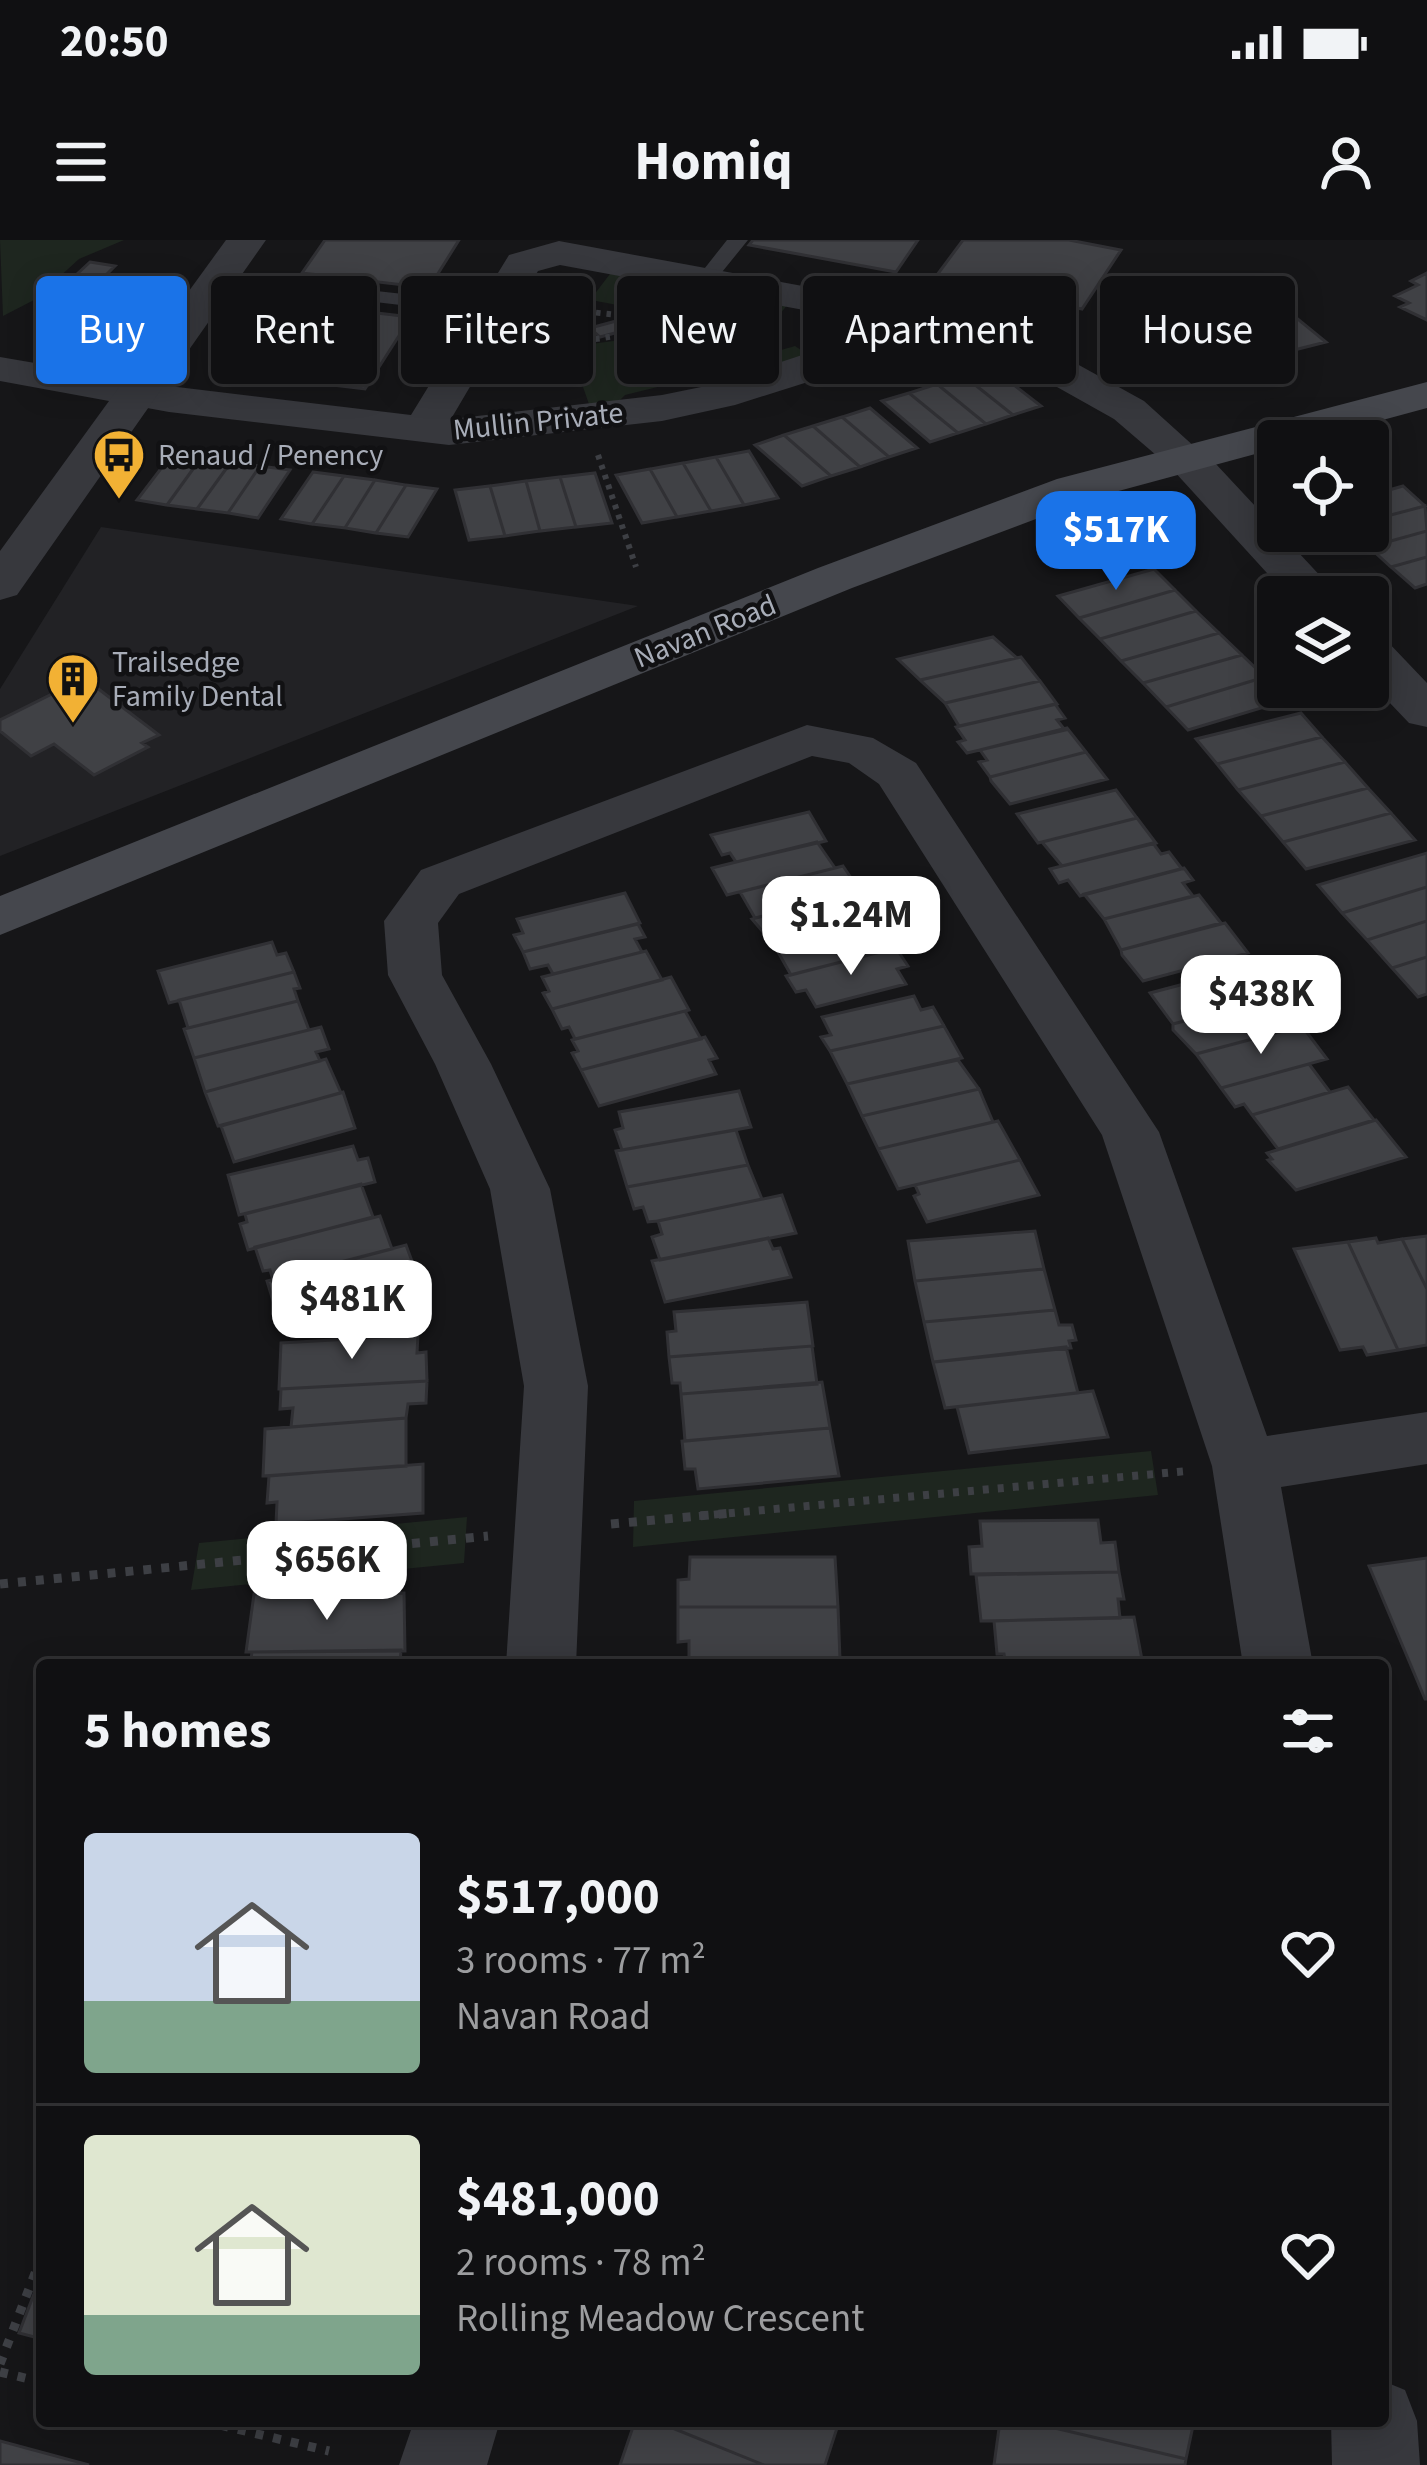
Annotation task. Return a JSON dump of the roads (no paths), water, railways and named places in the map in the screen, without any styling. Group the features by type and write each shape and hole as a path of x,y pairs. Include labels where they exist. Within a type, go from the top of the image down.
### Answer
{"main road":[{"name":"Navan Road","path":"0,917 835,578 1073,489 1427,395"}],"street":[{"path":"0,585 246,240"},
{"path":"516,276 524,263 559,253 695,276"},
{"name":"Mullin Private","path":"0,369 135,393 449,432 588,418 720,396 803,370"},
{"path":"1076,378 1130,410 1185,458 1296,576"},
{"path":"424,429 450,384"},
{"path":"1389,673 1427,712"},
{"path":"541,1659 556,1386 520,1190 463,1064 415,975 412,921 440,882 807,740 851,744 878,754 898,774 1130,1132 1245,1466 1277,1659"},
{"path":"1245,1466 1427,1438"},
{"path":"443,2465 455,2427"},
{"path":"1374,2427 1376,2465"}],"lane":[{"path":"709,276 738,240"}],"place":[{"name":"Renaud / Penency","path":"119,501"},
{"name":"Trailsedge Family Dental","path":"73,725"}]}
